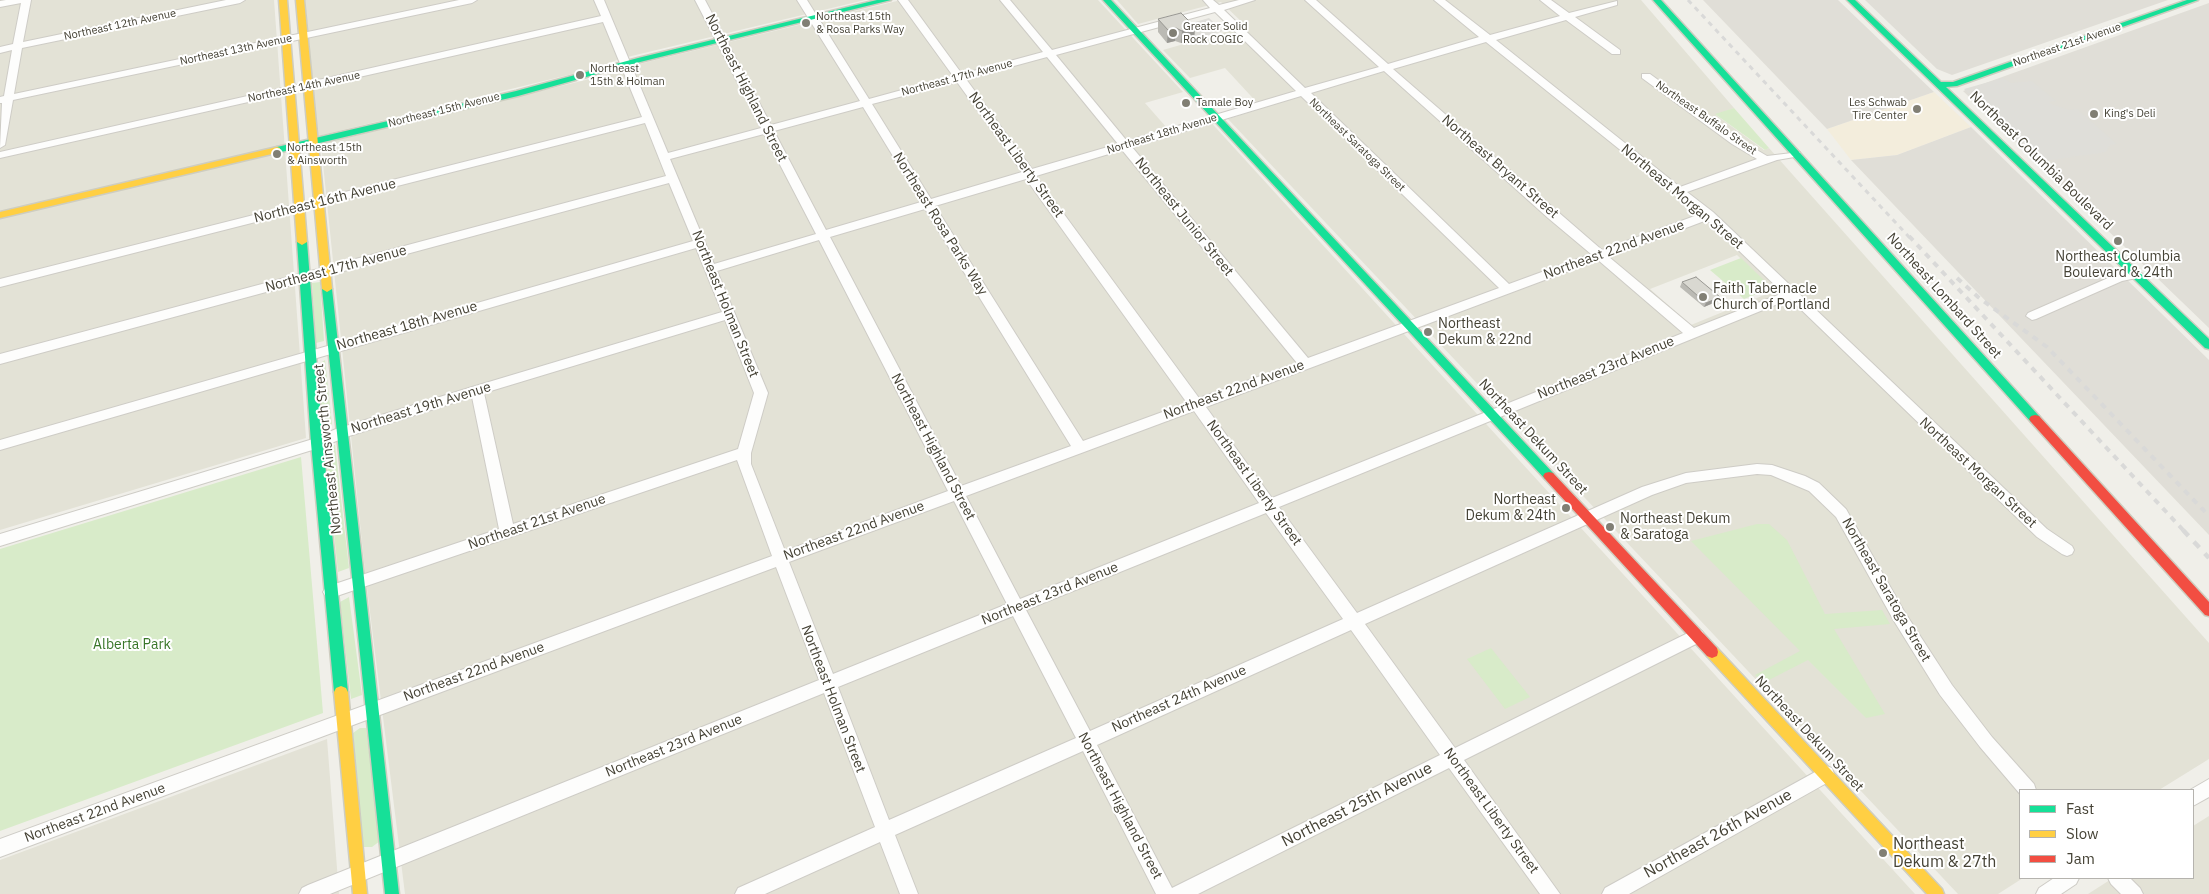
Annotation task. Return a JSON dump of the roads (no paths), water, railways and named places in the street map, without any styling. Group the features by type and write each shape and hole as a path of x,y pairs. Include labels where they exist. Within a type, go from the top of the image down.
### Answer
{"street":[{"path":"0,4 24,0 18,46 4,99 0,145"},
{"name":"Northeast 12th Avenue","path":"0,50 240,0"},
{"name":"Northeast Ainsworth Street","path":"283,0 317,443 360,894"},
{"name":"Northeast Ainsworth Street","path":"300,0 332,348 392,894"},
{"name":"Northeast 13th Avenue","path":"4,99 472,0"},
{"name":"Northeast Holman Street","path":"599,0 761,393 744,453 744,464 909,894"},
{"name":"Northeast Highland Street","path":"700,0 1166,894"},
{"name":"Northeast Rosa Parks Way","path":"802,0 1080,447"},
{"name":"Northeast 15th Avenue","path":"0,216 582,77 626,64 887,0"},
{"name":"Northeast Liberty Street","path":"903,0 1551,894"},
{"name":"Northeast Junior Street","path":"1005,0 1305,364"},
{"name":"Northeast Dekum Street","path":"1107,0 1938,894"},
{"name":"Northeast Saratoga Street","path":"1208,0 1507,289"},
{"name":"Northeast 17th Avenue","path":"664,157 1250,0"},
{"name":"Northeast Bryant Street","path":"1310,0 1692,334"},
{"name":"Northeast Morgan Street","path":"1439,0 1708,215 2042,532 2067,550"},
{"path":"1544,0 1616,52"},
{"name":"Northeast Lombard Street","path":"1657,0 2209,611"},
{"name":"Northeast Columbia Boulevard","path":"1851,0 2209,345"},
{"name":"Northeast 21st Avenue","path":"1940,84 1954,84 2194,0"},
{"name":"Northeast 18th Avenue","path":"710,269 1303,92 1614,3"},
{"name":"Northeast 14th Avenue","path":"0,154 290,89 307,87 607,18"},
{"name":"Northeast Buffalo Street","path":"1646,76 1736,142 1766,160"},
{"name":"Northeast 16th Avenue","path":"0,283 649,119"},
{"path":"1679,191 1766,160 1796,154"},
{"name":"Northeast 17th Avenue","path":"0,360 673,178"},
{"name":"Northeast 22nd Avenue","path":"0,848 1708,215"},
{"name":"Northeast 18th Avenue","path":"0,445 700,242"},
{"path":"2032,316 2119,278 2137,274"},
{"name":"Northeast 23rd Avenue","path":"308,894 1791,294"},
{"name":"Northeast 19th Avenue","path":"0,540 317,443 341,432 729,314"},
{"path":"477,390 507,532"},
{"name":"Northeast 21st Avenue","path":"331,592 744,453"},
{"name":"Northeast Saratoga Street","path":"1587,518 1665,484 1706,475 1772,470 1784,473 1814,487 1841,513 1851,528 1899,616 1951,696 1986,742 2027,789"},
{"name":"Northeast 24th Avenue","path":"744,894 1587,518"},
{"name":"Northeast 25th Avenue","path":"1179,894 1697,636"},
{"name":"Northeast 26th Avenue","path":"1611,894 1826,774"},
{"path":"2194,797 2209,787"},
{"path":"2045,894 2068,879"},
{"path":"2118,879 2134,894"}],"railway":[{"path":"1688,0 1910,238"},
{"path":"1909,236 2184,531"},
{"path":"1957,278 1978,297 2047,347 2209,516"},
{"path":"2183,530 2209,558"}],"place":[{"name":"Northeast 15th & Rosa Parks Way","path":"806,23"},
{"name":"Greater Solid Rock COGIC","path":"1173,33"},
{"name":"Northeast 15th & Holman","path":"580,75"},
{"name":"Tamale Boy","path":"1186,103"},
{"name":"Les Schwab Tire Center","path":"1917,109"},
{"name":"King's Deli","path":"2094,114"},
{"name":"Northeast 15th & Ainsworth","path":"277,154"},
{"name":"Northeast Columbia Boulevard & 24th","path":"2118,241"},
{"name":"Faith Tabernacle Church of Portland","path":"1703,297"},
{"name":"Northeast Dekum & 22nd","path":"1428,332"},
{"name":"Northeast Dekum & 24th","path":"1566,508"},
{"name":"Northeast Dekum & Saratoga","path":"1610,527"},
{"name":"Northeast Dekum & 27th","path":"1883,853"}],"park label":[{"name":"Alberta Park","path":"132,645"}]}
